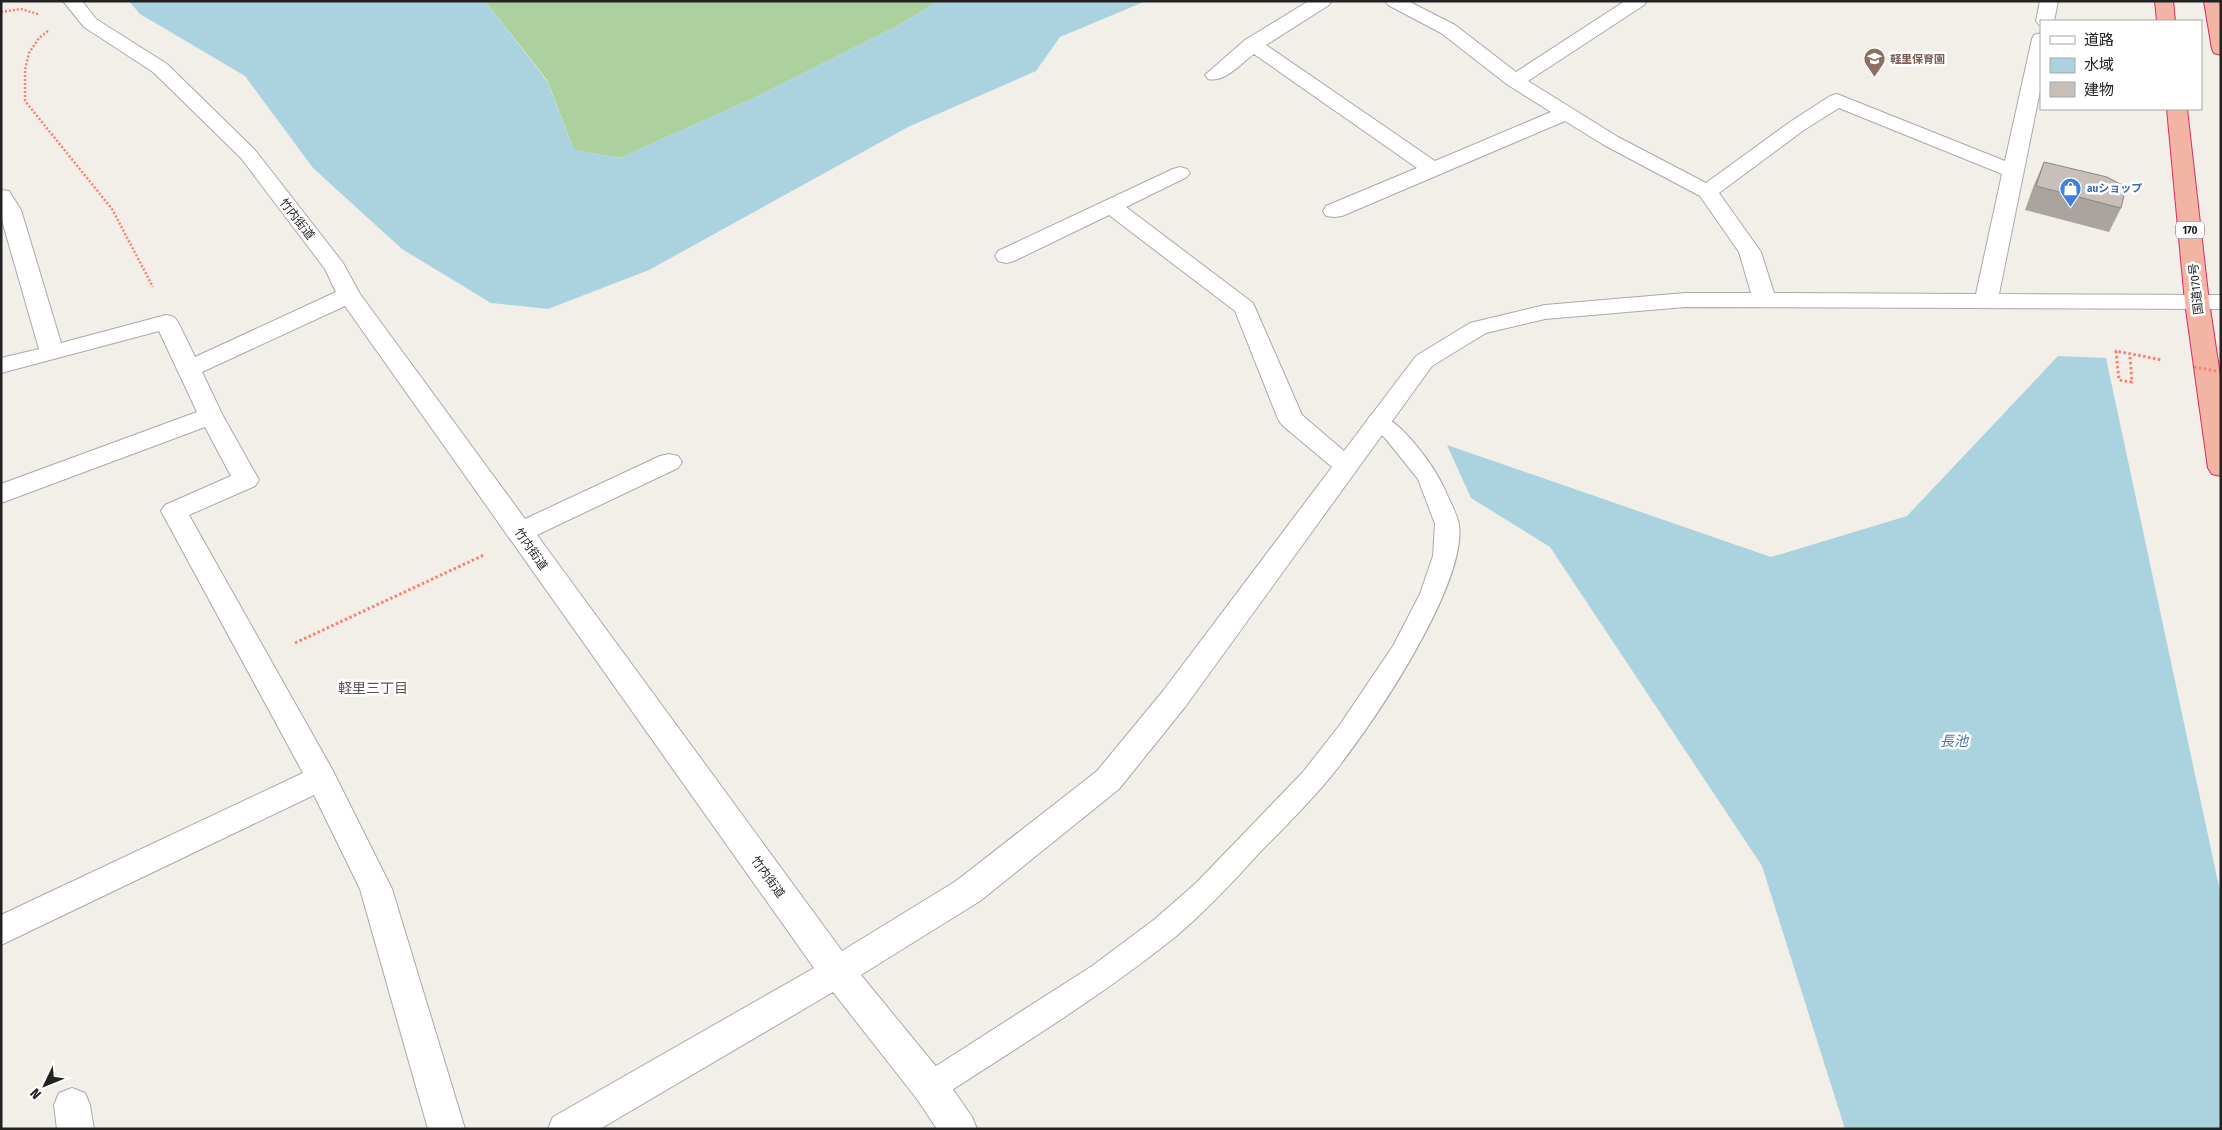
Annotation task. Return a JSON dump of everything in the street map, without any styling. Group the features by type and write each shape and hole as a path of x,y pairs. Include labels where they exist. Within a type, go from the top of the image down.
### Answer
{"highway":[{"path":"2164,1 2166,20"},
{"path":"2213,1 2221,49"},
{"name":"国道170号","path":"2177,110 2197,302 2199,359 2221,468"}],"street":[{"name":"竹内街道","path":"72,1 90,23 160,68 248,154 336,268 349,296 837,972 930,1087 959,1129"},
{"path":"1215,75 1252,44 1323,1"},
{"path":"1394,1 1448,29 1516,81 1612,141 1707,192 1750,252 1765,301"},
{"path":"1516,81 1638,1"},
{"path":"2045,20 2049,1"},
{"path":"1252,44 1432,169"},
{"path":"1986,301 2040,44"},
{"path":"1707,192 1797,126 1837,100 2012,171"},
{"path":"1334,210 1567,113"},
{"path":"1006,256 1180,173"},
{"path":"1,196 10,210 52,353"},
{"path":"1110,205 1245,308 1292,419 1346,466"},
{"path":"189,369 349,296"},
{"path":"566,1129 837,972 968,891 1108,780 1174,699 1424,360 1478,328 1546,312 1685,300 2221,302"},
{"path":"1,366 166,322 211,416 246,480 174,511 321,778 376,889 447,1129"},
{"path":"1,494 211,416"},
{"path":"521,535 668,462"},
{"path":"1,931 321,778"}],"lane":[{"path":"930,1087 1103,975 1165,928 1206,891 1313,779 1348,734 1402,651 1432,594 1445,556 1447,524 1428,477 1393,433 1378,421"}],"path":[{"path":"1,12 22,9"},
{"path":"53,28 37,37 27,51 25,101 112,209 164,308 166,322"},
{"path":"2130,357 2132,382 2119,380 2116,351 2165,361"},
{"path":"2199,359 2221,372"},
{"path":"256,662 521,535"}],"green space":[{"path":"485,1 938,1 903,23 752,99 620,158 574,150 547,80"}],"water":[{"path":"129,1 485,1 547,81 574,150 620,158 752,99 903,23 938,1 1146,1 1060,37 1036,71 908,127 649,270 548,309 491,303 402,249 313,168 245,76 140,14"},
{"name":"長池","path":"2058,356 2106,358 2221,896 2221,1129 1845,1129 1762,866 1550,547 1471,498 1447,445 1771,557 1907,516"}],"building":[{"path":"2044,162 2107,177 2126,187 2121,208 2036,186"}],"place":[{"name":"軽里保育園","path":"1874,78"},
{"name":"auショップ","path":"2071,207"}],"district":[{"name":"軽里三丁目","path":"373,688"}]}
